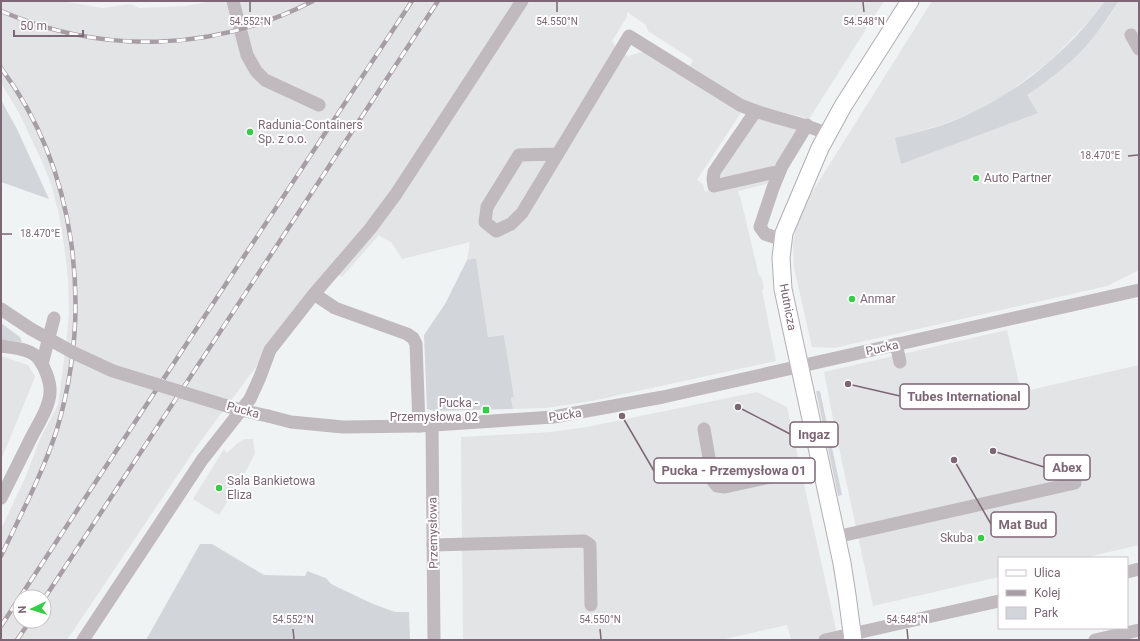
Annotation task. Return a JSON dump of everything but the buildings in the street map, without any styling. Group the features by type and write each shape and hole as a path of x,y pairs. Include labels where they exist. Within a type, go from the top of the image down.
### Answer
{"main road":[{"name":"Hutnicza","path":"853,637 836,537 783,289 781,258 787,223 820,148 843,106 910,1"}],"street":[{"path":"234,1 247,55 256,70 266,80 319,105"},
{"path":"83,640 202,460 250,399 270,350 314,294 370,229 396,194 522,1"},
{"path":"1131,35 1139,49"},
{"path":"557,154 519,155 487,207 485,222 496,231 510,224 522,213 629,36 740,105 755,112 807,125 828,134"},
{"path":"755,112 714,172 712,178 714,186 780,172"},
{"path":"783,240 765,234 760,227 780,172 807,125"},
{"name":"Pucka","path":"1,309 31,329 74,353 113,371 233,408 291,422 342,427 426,425 553,417 575,414 663,397 1139,290"},
{"name":"Przemysłowa","path":"314,294 334,308 407,334 413,338 416,344 426,425 433,545 434,640"},
{"path":"42,364 54,318"},
{"path":"896,344 900,362"},
{"path":"1,346 17,348 37,356 42,364 50,385 49,399 43,414 1,498"},
{"path":"704,429 713,481 718,486 725,487 821,466"},
{"path":"836,537 1075,483"},
{"path":"433,545 584,541 590,545 591,605"},
{"path":"1128,572 1139,569"},
{"path":"825,640 853,637 894,625 998,601"},
{"path":"1095,640 1133,634"}],"shaded area":[{"path":"1,1 62,1 102,8 130,4 139,8 185,6 213,1 224,1 229,4 240,1 884,1 809,119 749,104 690,66 693,60 648,31 646,25 627,12 627,17 612,41 619,51 629,57 631,55 646,51 742,111 697,180 703,184 705,192 754,118 756,117 803,130 771,183 738,191 759,276 761,276 764,288 762,290 776,361 592,401 546,408 513,409 511,398 514,397 504,335 488,337 476,258 467,260 470,242 402,259 392,243 379,235 342,277 329,269 200,442 67,640 1,640 1,529 26,476 40,439 58,405 69,313 68,279 64,244 52,187 19,113 1,83"},
{"path":"932,1 1105,1 1091,19 1050,61 1003,96 978,110 947,123 896,138 1038,113 1027,95 1050,79 1091,40 1107,20 1119,1 1139,1 1139,270 1107,286 834,348 812,347 794,268 793,242 799,216 809,197"},
{"path":"1007,330 1021,392 1139,365 1139,545 1087,557 998,557 998,577 873,606 824,372"},
{"path":"1,356 28,365 35,377 1,460"},
{"path":"757,392 787,407 837,634 812,640 791,640 787,625 720,640 463,640 461,437 551,432 587,427"},
{"path":"245,439 253,439 255,454 219,515 193,499 224,449 227,453"}],"green space":[{"path":"1105,1 1119,1 1092,39 1062,69 1027,95 1038,113 901,164 895,138 948,123 971,113 1015,88 1055,57 1090,21"},
{"path":"1,100 17,129 49,199 1,182"},
{"path":"476,258 488,337 504,335 514,397 511,398 513,409 434,411 427,409 424,335 445,304 467,260"},
{"path":"1,323 20,337 22,342 1,340"},
{"path":"816,391 820,391 842,495 838,496"},
{"path":"200,544 212,544 264,575 305,576 307,571 326,578 331,584 373,604 395,612 409,612 410,640 146,640"}],"railway":[{"path":"1,11 40,25 79,35 118,41 158,42 198,38 237,30 275,18 313,1"},
{"path":"25,589 412,1"},
{"path":"51,589 438,1"},
{"path":"1,68 27,108 47,150 62,195 71,241 75,289 74,336 68,383 57,429 24,509 1,556"},
{"path":"1,626 12,609"},
{"path":"17,640 25,629"}],"place":[{"name":"Radunia-Containers Sp. z o.o.","path":"250,132"},
{"name":"Auto Partner","path":"976,178"},
{"name":"Anmar","path":"852,299"},
{"name":"Tubes International","path":"848,384"},
{"name":"Ingaz","path":"738,407"},
{"name":"Pucka - Przemysłowa 02","path":"486,410"},
{"name":"Pucka - Przemysłowa 01","path":"622,416"},
{"name":"Abex","path":"993,451"},
{"name":"Mat Bud","path":"954,460"},
{"name":"Sala Bankietowa Eliza","path":"219,488"},
{"name":"Skuba","path":"981,538"}]}
